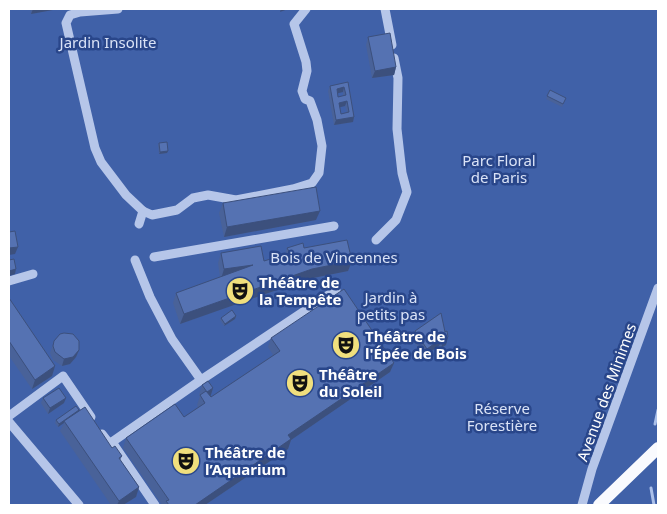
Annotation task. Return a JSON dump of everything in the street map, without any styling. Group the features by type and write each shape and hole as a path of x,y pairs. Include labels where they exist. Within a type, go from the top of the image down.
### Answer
{"main road":[{"path":"599,505 658,448"}],"street":[{"path":"118,9 80,12 70,15 66,23 95,148 106,168 126,194 143,211 152,215 176,210 193,198 208,194 236,200 293,189 312,183 319,173 322,146 317,120 310,101 306,100 302,91 307,71 306,62 294,24 306,9"},
{"path":"376,240 396,220 404,204 407,192 402,173 397,129 398,78 385,9"},
{"path":"139,224 143,211"},
{"path":"154,257 334,226"},
{"path":"135,260 150,297 172,339 201,380"},
{"path":"9,281 33,274"},
{"name":"Avenue des Minimes","path":"582,505 592,469 658,288"},
{"path":"9,416 63,376 110,444 201,380 336,290"},
{"path":"50,370 58,380"},
{"path":"9,422 80,505"},
{"path":"112,442 155,505"}],"green space":[{"name":"Bois de Vincennes","path":"9,9 658,9 658,505 9,505"}],"building":[{"path":"390,33 396,67 375,71 368,37"},
{"path":"348,82 354,117 336,120 330,86","holes":["344,87 346,95 338,97 337,89","347,101 349,112 341,114 339,103"]},
{"path":"550,90 566,98 563,104 547,96"},
{"path":"167,142 168,151 160,152 159,143"},
{"path":"316,187 320,211 227,227 223,203"},
{"path":"15,231 18,247 9,248 9,232"},
{"name":"Théâtre de la Tempête","path":"347,240 352,261 312,269 184,314 176,293 253,265 224,269 221,253 261,246 264,261 290,253 287,248 303,243 304,248"},
{"path":"14,259 16,269 9,271 9,260"},
{"path":"344,289 394,363 288,435 291,439 195,505 169,505 166,501 169,500 126,438 175,404 184,417 205,403 200,395 206,391 211,397 280,351 271,338"},
{"path":"9,298 55,366 35,380 9,341"},
{"path":"232,310 236,316 225,324 221,318"},
{"path":"441,313 448,337 444,340 442,338 427,349 415,331"},
{"path":"60,334 73,334 79,341 79,350 73,357 64,359 55,352 53,346 54,341"},
{"path":"208,381 213,388 207,392 202,385"},
{"path":"59,388 66,398 50,408 43,398"},
{"path":"76,406 79,410 59,424 56,420"},
{"path":"85,407 112,448 115,446 122,456 119,458 139,487 119,501 64,421"}],"waterway":[{"path":"655,424 658,410"},
{"path":"651,488 654,505"}],"place":[{"name":"Théâtre de la Tempête","path":"240,291"},
{"name":"Théâtre de l'Épée de Bois","path":"346,345"},
{"name":"Théâtre du Soleil","path":"300,383"},
{"name":"Théâtre de l’Aquarium","path":"186,461"}],"park label":[{"name":"Jardin Insolite","path":"108,42"},
{"name":"Parc Floral de Paris","path":"499,168"},
{"name":"Jardin à petits pas","path":"391,306"},
{"name":"Réserve Forestière","path":"502,416"}]}
